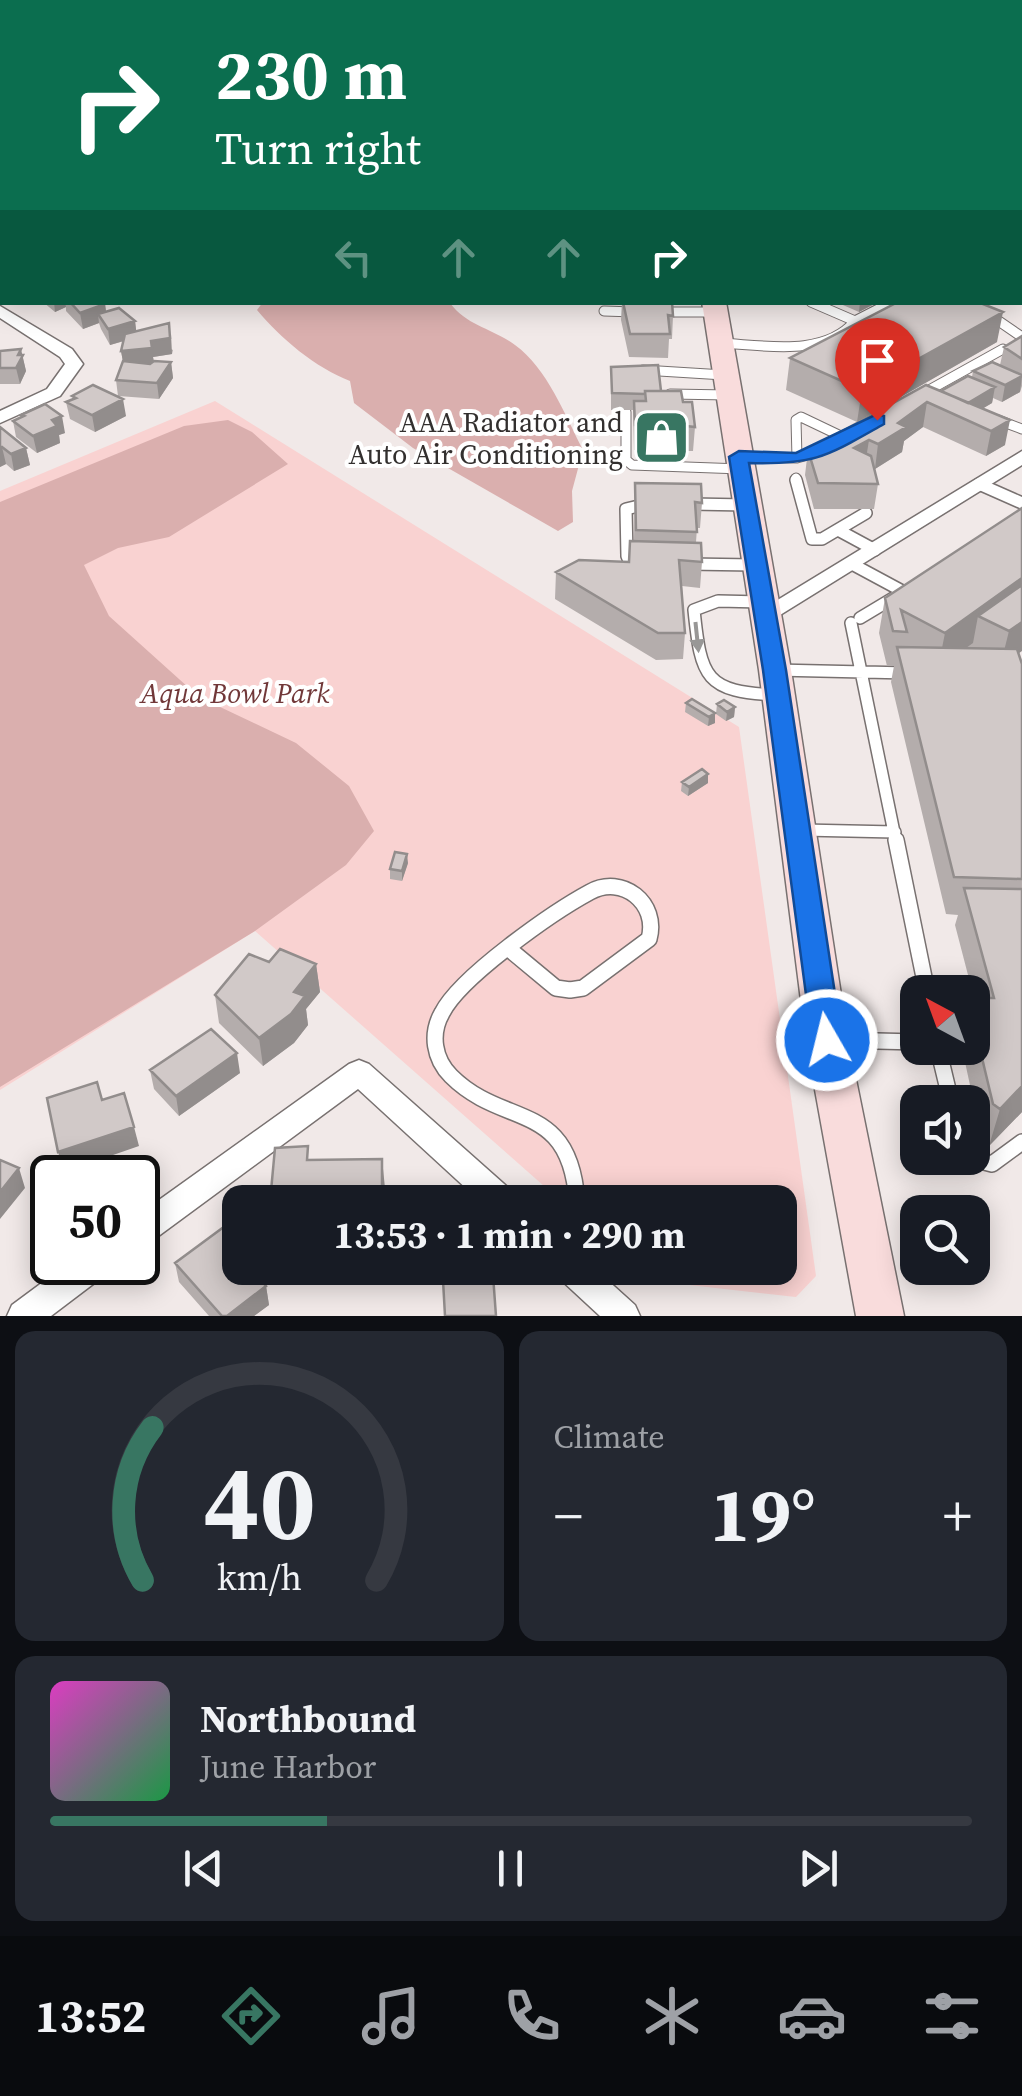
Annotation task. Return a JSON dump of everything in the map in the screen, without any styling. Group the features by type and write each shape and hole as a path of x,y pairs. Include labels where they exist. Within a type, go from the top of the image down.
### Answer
{"main road":[{"path":"721,346 776,683 827,1040 880,1316"}],"street":[{"path":"0,311 66,353 74,364 70,379 42,401 0,417"},
{"path":"763,608 852,564 1022,457"},
{"path":"160,1217 359,1072 483,1185"},
{"path":"24,1316 66,1285"},
{"path":"590,1285 623,1316"}],"lane":[{"path":"819,305 855,321"},
{"path":"626,370 721,346 817,344 846,333 855,321 886,305"},
{"path":"975,305 1022,337"},
{"path":"604,311 721,346"},
{"path":"661,394 721,346"},
{"path":"908,402 1003,349"},
{"path":"626,412 626,460 632,465 742,477"},
{"path":"797,458 796,420 800,416 845,438"},
{"path":"992,418 1022,428"},
{"path":"684,504 861,428"},
{"path":"796,478 812,539 822,539 866,513"},
{"path":"980,484 1022,504"},
{"path":"654,563 629,560 626,508 635,504 668,504"},
{"path":"838,530 875,550"},
{"path":"672,564 756,565"},
{"path":"852,564 904,592"},
{"path":"919,582 856,621 862,672 924,975"},
{"path":"763,608 724,601 694,610 700,670 710,681 738,695 776,683 862,672 915,673"},
{"path":"798,830 895,832"},
{"path":"509,949 556,988 583,988 649,938 653,917 649,906 623,887 598,886 509,949 448,1002 438,1018 433,1048 438,1063 460,1085 527,1115 562,1143 573,1162 579,1185"},
{"path":"827,1040 900,1042"},
{"path":"990,1165 1004,1161 1022,1142"}],"green space":[{"name":"Aqua Bowl Park","path":"215,401 739,727 816,1276 796,1297 690,1285 797,1285 797,1185 543,1185 255,931 0,1090 0,491"}],"shaded area":[{"path":"261,305 452,305 464,317 515,345 546,379 583,450 572,491 573,522 558,531 413,448 354,403 350,381 299,351 257,310"},
{"path":"228,420 252,432 288,464 169,537 118,548 84,565 109,616 199,697 296,743 349,786 374,831 346,865 255,931 0,1087 0,502 184,426"}],"building":[{"path":"73,305 102,305 80,313"},
{"path":"624,305 672,305 673,316 668,315 670,334 630,334"},
{"path":"892,305 986,305 1003,312 862,390 790,358"},
{"path":"119,308 135,321 108,329 98,314"},
{"path":"169,323 170,338 151,341 152,348 121,351 125,334"},
{"path":"1022,336 1022,359 1004,347"},
{"path":"21,349 18,355 23,355 16,368 0,368 0,351"},
{"path":"123,361 171,362 157,383 116,380"},
{"path":"992,362 1022,376 1005,385 973,371"},
{"path":"658,365 661,391 612,393 611,367"},
{"path":"968,376 995,387 968,403 941,391"},
{"path":"93,385 123,399 92,415 66,402"},
{"path":"926,385 1010,420 991,431 927,402 898,423 906,427 878,444 869,440 854,448 871,456 878,484 818,483 808,450"},
{"path":"645,391 681,391 683,402 692,402 695,427 686,426 687,432 646,432 645,425 635,425 634,401 646,401"},
{"path":"45,404 62,416 52,420 57,426 33,436 13,421 24,416 21,415"},
{"path":"0,427 26,448 11,454 0,448"},
{"path":"635,483 701,484 702,503 695,502 697,532 636,530"},
{"path":"1022,508 1022,578 945,633 901,610 907,632 893,631 885,598"},
{"path":"630,541 701,543 702,562 679,560 685,633 658,633 556,572 579,560 629,562"},
{"path":"1022,585 1022,622 1009,631 978,616"},
{"path":"897,647 1017,649 1022,664 1022,879 954,877"},
{"path":"692,699 715,713 709,717 686,703"},
{"path":"724,700 735,707 727,712 717,704"},
{"path":"702,769 708,774 689,787 682,782"},
{"path":"395,852 407,854 402,871 390,869"},
{"path":"964,888 1022,889 1022,1086 1000,1109 993,1104 984,1065 990,1065 990,998 994,998"},
{"path":"280,949 316,964 294,992 305,996 291,1014 259,1038 215,995 249,954 269,962"},
{"path":"211,1029 237,1053 176,1096 150,1070"},
{"path":"97,1082 102,1100 124,1093 134,1127 58,1152 47,1098"},
{"path":"308,1146 307,1160 382,1159 382,1185 272,1185 275,1148"},
{"path":"0,1160 19,1168 0,1192"},
{"path":"222,1228 222,1285 266,1286 222,1316 175,1263"},
{"path":"443,1285 494,1285 496,1316 445,1316"}],"place":[{"name":"AAA Radiator and Auto Air Conditioning","path":"662,438"}],"route":[{"path":"827,1040 739,457 797,458 820,452 877,420"}]}
